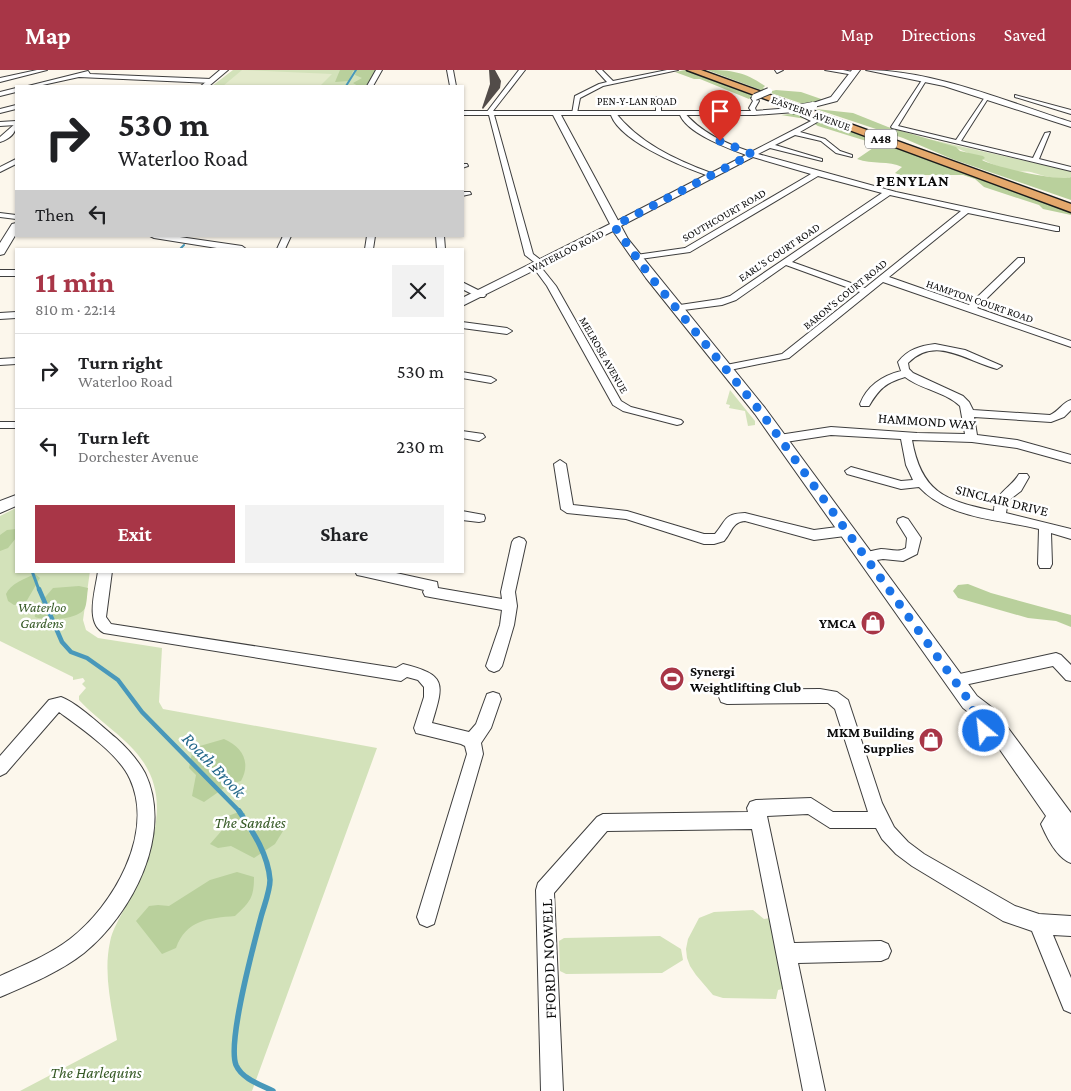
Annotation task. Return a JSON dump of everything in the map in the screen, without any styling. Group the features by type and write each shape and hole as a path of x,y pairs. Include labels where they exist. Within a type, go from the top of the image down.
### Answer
{"highway":[{"name":"EASTERN AVENUE","path":"692,70 1071,208"},
{"name":"EASTERN AVENUE","path":"702,70 1071,203"}],"street":[{"path":"0,80 44,70"},
{"path":"37,85 103,70"},
{"path":"206,85 224,70"},
{"path":"371,85 379,70"},
{"path":"450,70 453,85"},
{"path":"490,114 522,70"},
{"path":"599,70 605,78 613,83"},
{"path":"574,113 578,96 599,86 670,70"},
{"path":"828,70 855,72"},
{"path":"870,70 924,79 1071,124"},
{"path":"880,70 889,73"},
{"path":"0,72 31,85"},
{"name":"PEN-Y-LAN ROAD","path":"464,114 754,112 792,110 834,99 855,72"},
{"path":"78,75 211,81"},
{"path":"85,82 92,77"},
{"path":"120,85 131,78"},
{"path":"924,79 894,127 1071,168"},
{"path":"754,112 752,108 756,102 755,96 769,89"},
{"path":"0,94 15,90"},
{"path":"1017,96 1071,112"},
{"path":"658,98 659,112"},
{"path":"957,143 987,98"},
{"path":"1029,112 1049,105"},
{"path":"0,111 15,107"},
{"path":"612,112 629,133 641,142 673,160 711,175"},
{"path":"681,112 687,121 704,133 752,154 886,193 1056,229"},
{"path":"556,113 614,226 636,258 760,411 970,702 977,720 1071,852"},
{"name":"MELROSE AVENUE","path":"490,114 529,255 538,265 539,270 551,286 617,403 627,409 677,422"},
{"name":"WATERLOO ROAD","path":"464,302 816,121 804,116"},
{"path":"0,124 15,124"},
{"path":"0,140 9,134 15,125"},
{"path":"793,132 823,140 838,152 850,156"},
{"path":"1035,160 1048,132"},
{"path":"768,145 820,160"},
{"path":"0,170 15,162"},
{"name":"SOUTHCOURT ROAD","path":"636,258 687,250 817,173"},
{"name":"EARL'S COURT ROAD","path":"676,308 727,301 886,193"},
{"name":"BARON'S COURT ROAD","path":"724,368 785,356 966,211"},
{"path":"0,215 15,217"},
{"path":"0,252 15,228"},
{"path":"173,238 236,248"},
{"path":"971,310 1022,260"},
{"path":"785,262 866,291"},
{"path":"0,273 15,273"},
{"name":"HAMPTON COURT ROAD","path":"882,278 1071,344"},
{"path":"464,286 480,295"},
{"path":"0,316 15,315"},
{"path":"464,325 507,331"},
{"path":"972,438 966,405 957,397 916,380 907,373 903,365 906,359 919,348 931,346 957,351 997,366"},
{"path":"0,362 15,361"},
{"path":"865,404 868,395 886,379 907,373"},
{"path":"464,375 491,380"},
{"path":"968,413 1051,419 1060,415 1071,403"},
{"path":"0,425 15,425"},
{"name":"HAMMOND WAY","path":"780,439 831,431 972,438 1017,444 1071,459"},
{"path":"464,434 479,437"},
{"name":"SINCLAIR DRIVE","path":"906,436 913,468 922,483 933,494 949,503 970,510 1045,526 1071,534"},
{"path":"560,464 567,509 627,516 678,525 715,541 722,537 728,521 736,516 814,535 845,530"},
{"path":"851,471 901,485 910,486 922,483"},
{"path":"1000,516 1001,500 1006,494 1019,486 1023,477"},
{"path":"0,507 15,500"},
{"path":"464,515 478,518"},
{"path":"865,557 883,554 903,556 912,551 914,538 903,522"},
{"path":"1045,526 1045,564"},
{"path":"494,666 507,625 510,606 508,592 519,542"},
{"path":"106,573 99,617 102,626 109,629 422,675 432,685 433,691 430,706 422,728 463,737 472,741 476,754 428,917"},
{"path":"370,573 431,589 510,606"},
{"path":"955,681 1056,659 1071,676"},
{"path":"727,697 831,697 842,705 874,806 888,833 902,848 918,860 990,904 1024,920 1038,924 1071,926"},
{"path":"472,741 483,728 493,699"},
{"path":"970,702 987,716 1071,832"},
{"path":"0,768 55,705 61,704 90,727 129,763 138,776 146,808 142,849 123,891 96,929 66,954 0,987"},
{"path":"814,1091 756,808 810,806 830,820 881,820"},
{"name":"FFORDD NOWELL","path":"552,1091 545,890 603,823 758,820"},
{"path":"1038,924 1071,1003"},
{"path":"787,952 881,951"}],"green space":[{"path":"233,70 376,70 366,85 213,85"},
{"path":"242,70 332,74 321,85 224,85"},
{"path":"340,70 377,70 374,72 376,72 370,85 356,85 353,83 362,78 355,75 356,71 353,71 349,81 335,82"},
{"path":"685,70 753,95 749,99 700,79 694,79 675,72"},
{"path":"707,70 731,71 744,75 765,86 763,88 767,90 761,90"},
{"path":"776,90 801,92 824,100 803,104 771,93"},
{"path":"816,109 853,113 888,127 956,147 960,151 983,156 985,158 982,160 1000,166 1041,176 1071,177 1071,200 952,159 903,138"},
{"path":"803,114 803,117 810,115 1071,211 1071,215 1043,209 1039,205 984,187 975,179 963,175 900,175 895,173 902,167 897,165 857,159 876,146 876,144 818,126 806,119 781,115"},
{"path":"928,139 1071,171 1071,177 1047,177 1031,172 1011,171"},
{"path":"730,390 755,421 755,425 748,426 745,411 729,408 730,405 726,404"},
{"name":"The Sandies","path":"15,508 15,573 90,573 83,620 86,630 98,638 162,648 159,702 163,709 377,748 252,1091 20,1091 117,1040 108,979 108,954 114,929 148,855 156,817 156,799 153,781 137,754 79,700 79,696 86,688 82,684 85,681 83,678 73,680 73,677 0,641 0,516"},
{"path":"15,529 15,539 8,548 0,551 0,535 7,530"},
{"path":"35,574 40,578 26,602 14,605 8,601 6,594 11,587"},
{"path":"968,584 991,593 1071,615 1071,627 1056,621 1028,618 958,598 953,591 958,585"},
{"name":"Waterloo Gardens","path":"79,586 88,588 86,606 82,612 62,618 47,619 35,617 34,610 53,588"},
{"path":"224,739 236,746 243,756 245,762 244,774 241,781 230,784 204,802 192,796 196,775 189,768 193,748"},
{"path":"236,813 245,813 245,825 250,834 258,824 279,821 283,831 275,844 254,858 231,846 218,848 210,844 224,828 228,816"},
{"path":"237,872 254,877 252,895 248,903 235,916 216,918 192,926 180,939 176,948 162,954 136,921 149,906 169,906 210,880"},
{"path":"753,910 764,919 770,918 786,988 778,990 776,999 723,998 713,995 690,966 686,949 688,939 699,918 714,912"},
{"path":"660,936 681,949 683,960 662,973 566,974 560,971 559,941 564,938"}],"building":[{"path":"489,70 495,70 501,81 500,88 483,109 490,84"}],"waterway":[{"name":"Roath Brook","path":"347,85 356,70"},
{"name":"Roath Brook","path":"181,248 184,245"},
{"name":"Roath Brook","path":"33,573 39,590"},
{"name":"Roath Brook","path":"39,589 62,642 71,652 87,658 118,680 142,712 240,812"},
{"name":"Roath Brook","path":"239,811 263,852 269,870 270,884 242,992 234,1053 236,1065 243,1074 252,1081 273,1091"}],"place":[{"name":"YMCA","path":"873,623"},
{"name":"Synergi Weightlifting Club","path":"672,679"},
{"name":"MKM Building Supplies","path":"931,740"}],"district":[{"name":"PENYLAN","path":"913,180"}],"route":[{"path":"720,141 752,154 614,226 650,276 760,411 970,702 977,720 984,731"}],"park label":[{"name":"The Harlequins","path":"96,1072"}]}
